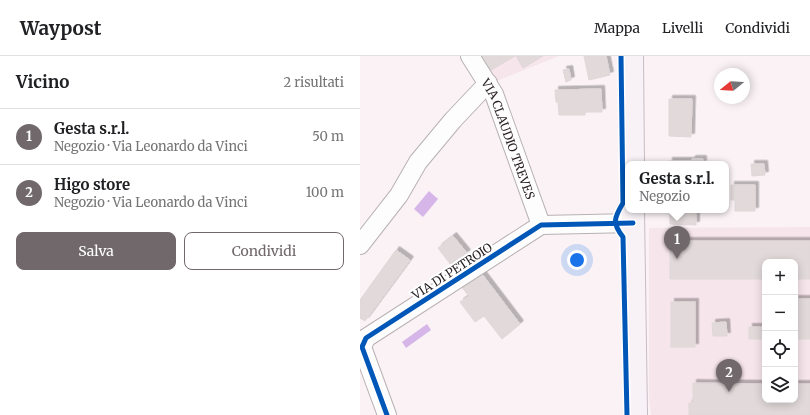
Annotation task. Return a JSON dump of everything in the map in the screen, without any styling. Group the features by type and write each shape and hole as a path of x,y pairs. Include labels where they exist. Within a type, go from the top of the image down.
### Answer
{"main road":[{"path":"632,56 633,161"},
{"path":"633,217 636,415"}],"street":[{"name":"VIA CLAUDIO TREVES","path":"470,56 494,94 541,225"},
{"path":"360,245 399,195 418,162 453,120 488,83"},
{"path":"541,225 633,217"},
{"name":"VIA DI PETROIO","path":"387,415 362,346 366,338 541,225"}],"shaded area":[{"path":"475,56 559,56 492,83"},
{"path":"429,191 438,199 423,217 414,209"},
{"path":"810,227 810,415 651,415 649,398 649,228"},
{"path":"427,324 431,330 406,348 402,342"}],"building":[{"path":"477,56 515,56 486,73"},
{"path":"516,56 543,56 523,68"},
{"path":"584,56 606,56 610,75 589,80"},
{"path":"569,69 571,80 566,82 563,70"},
{"path":"601,89 602,112 585,112 585,115 559,115 555,90"},
{"path":"669,99 692,99 691,137 669,136"},
{"path":"692,159 703,159 703,161 692,161"},
{"path":"751,164 764,164 765,175 752,176"},
{"path":"731,185 755,185 755,211 735,211 735,200 731,200"},
{"path":"670,213 696,213 696,225 670,224"},
{"path":"453,236 467,253 451,265 438,248"},
{"path":"670,241 810,241 810,279 798,279 798,259 762,259 762,279 670,279"},
{"path":"396,250 410,260 365,321 360,318 360,300"},
{"path":"479,270 520,324 502,339 484,316 475,322 460,302 469,296 460,285"},
{"path":"798,299 810,299 810,339 798,339"},
{"path":"671,302 695,302 695,347 671,347"},
{"path":"726,322 727,336 713,336 712,323"},
{"path":"749,327 762,327 762,339 749,339"},
{"path":"693,383 762,384 762,403 798,403 798,384 810,384 810,415 689,415 689,403 693,403"}],"cycle path":[{"path":"621,56 623,203 616,217 616,224 623,237 627,415"},
{"path":"387,415 362,347 366,338 541,225 633,223"}],"place":[{"name":"Gesta s.r.l.","path":"677,259"},
{"name":"Higo store","path":"729,392"}]}
